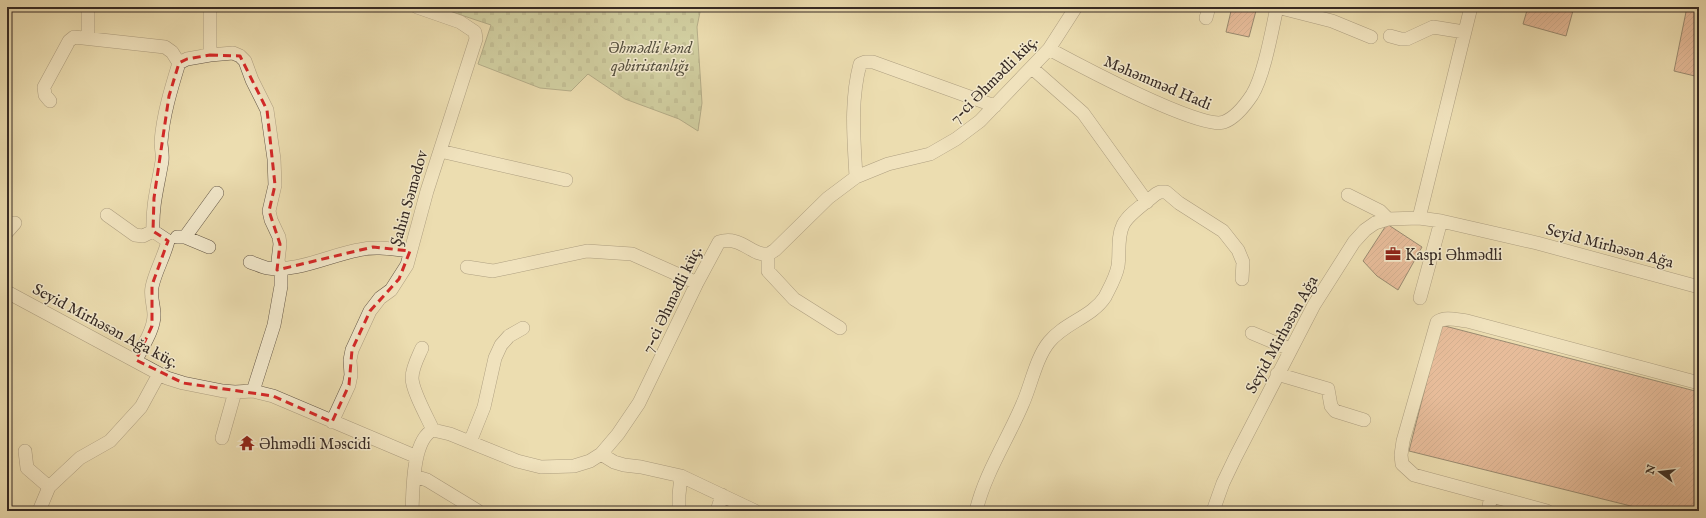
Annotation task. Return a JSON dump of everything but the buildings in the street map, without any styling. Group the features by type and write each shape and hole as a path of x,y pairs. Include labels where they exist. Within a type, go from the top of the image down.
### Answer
{"street":[{"path":"88,7 88,38"},
{"path":"210,7 210,54"},
{"name":"Şahin Səmədov","path":"332,422 349,385 352,350 370,311 380,298 391,290 407,265 410,250 440,151 476,39 475,32 460,22 417,7"},
{"name":"7-ci Əhmədli küç.","path":"601,454 618,434 639,403 697,283 719,242 733,240 761,254 768,254 775,250 828,198 856,177 888,164 930,154 956,139 980,121 1032,68 1049,49 1076,7"},
{"path":"1277,7 1332,21 1371,37"},
{"name":"Məhəmməd Hadi","path":"1049,49 1110,81 1190,117 1209,123 1224,123 1235,116 1253,94 1261,72 1277,7"},
{"path":"1419,218 1471,7"},
{"path":"1390,36 1407,39 1433,27 1464,32"},
{"path":"50,101 45,95 44,87 69,41 74,37 165,47 172,52 179,64"},
{"path":"153,231 154,198 162,159 161,143 169,96 179,64 187,59 210,54 234,54 240,56 245,61 252,80 267,110 274,159 275,184 269,211 270,220 279,237 280,244 278,261 281,270 281,286 274,325 253,391"},
{"path":"856,177 853,111 854,90 860,64 865,62 873,62 995,106"},
{"path":"1032,68 1083,113 1147,202"},
{"path":"440,151 566,180"},
{"path":"976,511 995,461 1024,404 1038,363 1048,342 1065,327 1096,308 1104,298 1114,280 1118,267 1120,236 1123,224 1128,218 1156,194 1166,192 1179,203 1223,231 1238,250 1243,262 1242,279"},
{"path":"185,238 217,193"},
{"path":"1348,195 1380,211 1388,219"},
{"path":"107,215 136,235 143,236 153,231"},
{"name":"Seyid Mirhəsən Ağa","path":"1213,511 1223,483 1277,374 1314,305 1354,242 1374,223 1388,219 1419,218 1441,221 1537,243 1699,287"},
{"path":"1420,298 1441,221"},
{"path":"153,231 168,241"},
{"path":"168,241 176,237 185,238 209,248"},
{"path":"136,360 152,326 154,314 150,293 165,254 168,241"},
{"path":"250,262 266,268 281,270 367,248 410,250"},
{"path":"467,267 493,271 587,251 632,254 697,283"},
{"path":"768,254 768,271 789,294 794,299 840,328"},
{"name":"Seyid Mirhəsən Ağa küç.","path":"7,292 136,360 159,374 182,383 235,392 253,391 273,396 417,457"},
{"path":"1547,511 1414,475 1402,464 1401,455 1407,427 1437,322 1441,319 1449,318 1467,321 1699,383"},
{"path":"470,442 484,407 495,358 501,345 509,336 523,328"},
{"path":"1252,333 1290,349"},
{"path":"422,348 412,379 433,430"},
{"path":"39,511 49,487 80,458 110,441 141,407 159,374"},
{"path":"1277,374 1328,389 1331,406 1335,411 1364,420"},
{"path":"222,438 235,392"},
{"path":"412,511 414,476 417,457 422,441 427,433 433,430 440,431 470,442 517,461 541,467 574,466 590,461 601,454 614,462 624,465 641,467 681,476 755,511"},
{"path":"25,451 27,468 49,487"},
{"path":"414,476 427,480 478,511"},
{"path":"679,511 681,476"},
{"path":"717,511 722,495"},
{"path":"1488,511 1492,496"}],"highlighted area":[{"path":"210,55 240,56 267,110 275,185 269,211 280,244 277,270 373,247 410,251 399,279 370,311 352,350 349,385 332,422 273,396 183,383 136,360 152,326 152,285 168,241 153,231 154,198 169,96 179,63 187,59"}],"green space":[{"name":"Əhmədli kənd qəbiristanlığı","path":"437,7 701,7 697,27 702,103 698,131 679,119 625,99 588,74 571,91 540,88 478,64 491,25"}],"place":[{"name":"Kaspi Əhmədli","path":"1393,254"},
{"name":"Әhmәdli Mәscidi","path":"247,443"}]}
